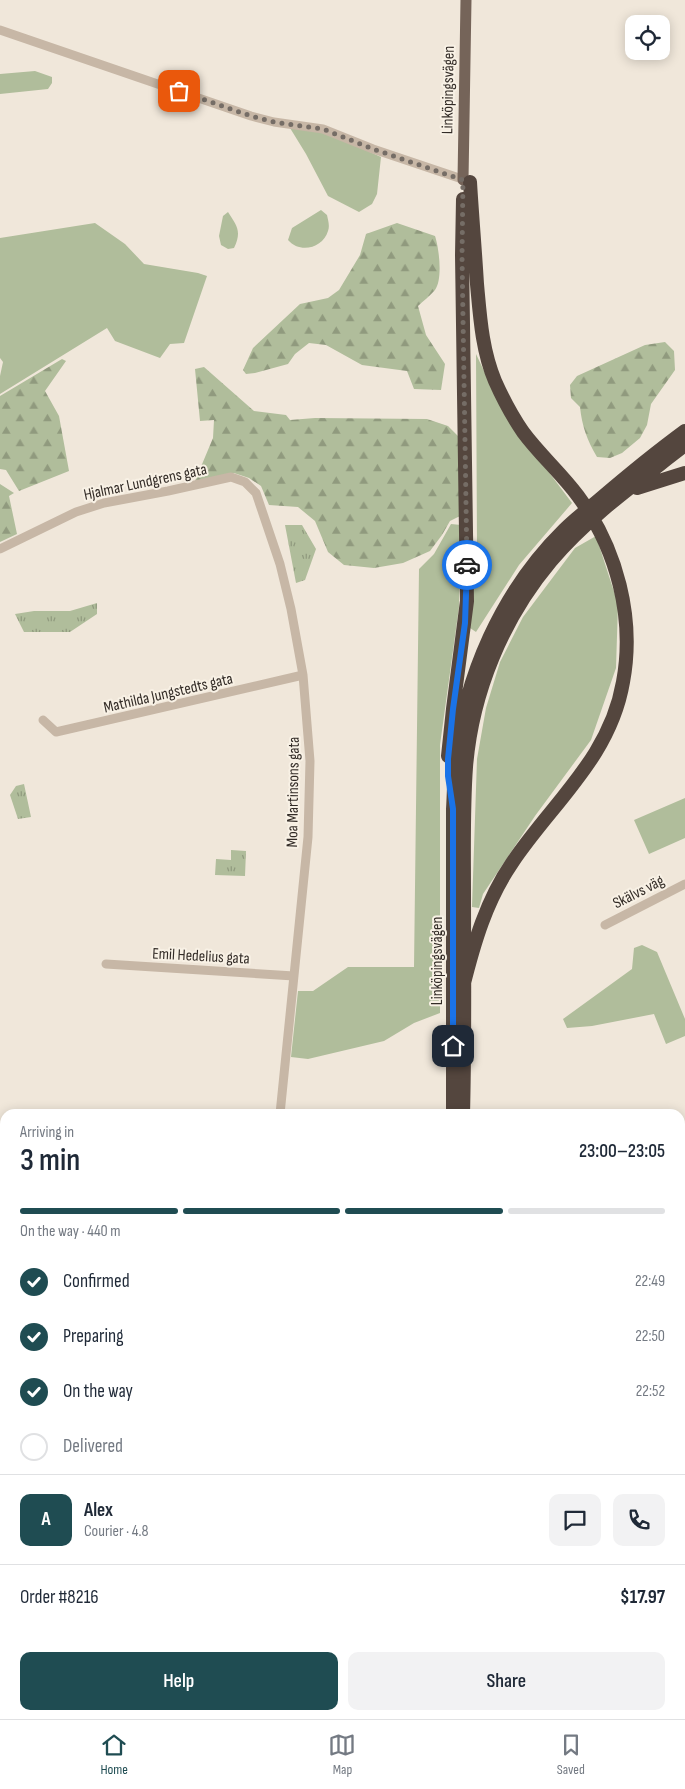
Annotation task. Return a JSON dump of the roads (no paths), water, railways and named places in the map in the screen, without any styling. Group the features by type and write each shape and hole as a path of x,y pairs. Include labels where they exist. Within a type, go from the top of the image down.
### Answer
{"highway":[{"path":"464,987 477,934 502,878 522,848 589,764 601,745 618,703 626,663 626,620 617,573 607,546 590,514 568,483 524,433 512,415 490,364 480,316 467,181"},
{"path":"453,809 448,776 448,759 465,623 467,581 462,256 467,181"},
{"path":"464,987 464,802 466,765 487,657 530,588 551,561 573,536 679,442 685,430"},
{"path":"453,809 455,764 466,706 487,657 503,612 542,554 564,530 679,442"},
{"path":"624,492 685,473"},
{"name":"Linköpingsvägen","path":"453,809 453,1109"},
{"name":"Linköpingsvägen","path":"464,987 464,1109"}],"main road":[{"name":"Linköpingsvägen","path":"466,0 467,181"}],"street":[{"path":"0,30 251,116 274,122 323,129 373,149 467,181"},
{"name":"Hjalmar Lundgrens gata","path":"0,550 76,512 104,503 168,492 231,478 246,482"},
{"name":"Moa Martinsons gata","path":"246,482 256,493 280,564 291,609 303,675 310,761 310,814 281,1109"},
{"name":"Mathilda Jungstedts gata","path":"43,720 56,732 303,675"},
{"name":"Skälvs väg","path":"605,925 685,884"},
{"name":"Emil Hedelius gata","path":"106,964 294,976"}]}
